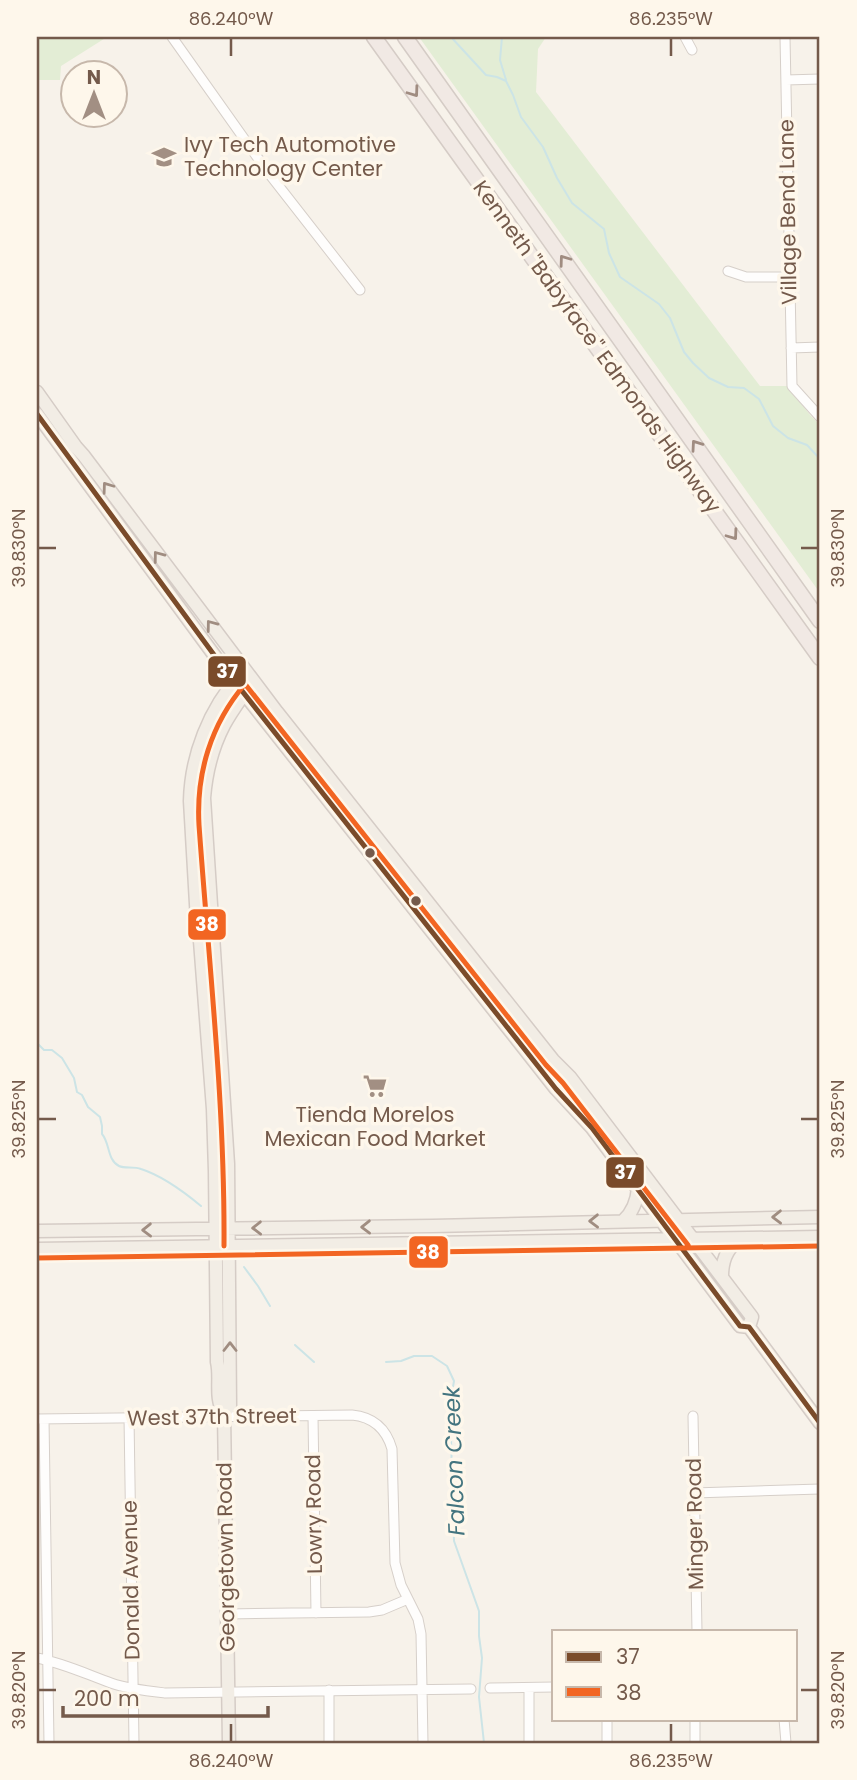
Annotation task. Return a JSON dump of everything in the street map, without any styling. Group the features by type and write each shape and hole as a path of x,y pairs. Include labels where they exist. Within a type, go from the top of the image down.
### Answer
{"highway":[{"name":"Kenneth \"Babyface\" Edmonds Highway","path":"374,37 820,657"},
{"name":"Kenneth \"Babyface\" Edmonds Highway","path":"405,37 820,621"}],"main road":[{"path":"37,393 249,675 553,1060 570,1077 680,1220 752,1317 749,1326"},
{"path":"37,414 244,693 556,1089 592,1128 740,1326 749,1326"},
{"name":"Georgetown Road","path":"229,1743 224,1415 230,1406 222,1229 190,801 195,759 202,738 235,681 249,675"},
{"name":"Georgetown Road","path":"222,1229 228,1164 204,798 215,746 225,723 244,693 249,675"},
{"path":"624,1220 634,1206 638,1188"},
{"path":"37,1231 820,1217"},
{"path":"432,1242 442,1233 491,1230 505,1223"},
{"path":"374,1243 390,1236 419,1235 428,1226"},
{"path":"37,1240 49,1239 67,1231"},
{"path":"37,1249 820,1237"},
{"path":"722,1276 726,1255 734,1243 741,1239"},
{"path":"749,1326 820,1423"}],"street":[{"path":"172,37 267,171 360,290"},
{"path":"685,37 692,50"},
{"name":"Village Bend Lane","path":"785,37 792,386 820,417"},
{"path":"786,80 820,79"},
{"path":"728,271 746,277 789,277"},
{"path":"792,348 820,347"},
{"name":"West 37th Street","path":"41,1419 224,1415 363,1416 373,1420 383,1429 390,1441 395,1563 408,1599"},
{"name":"Lowry Road","path":"313,1416 316,1613"},
{"name":"Minger Road","path":"693,1416 697,1630"},
{"name":"Donald Avenue","path":"129,1417 134,1743"},
{"path":"41,1419 49,1743"},
{"path":"694,1493 820,1489"},
{"path":"227,1614 373,1612 408,1599 421,1631 423,1743"},
{"path":"37,1658 78,1669 111,1683 165,1693 471,1689"},
{"path":"490,1688 552,1687"},
{"path":"529,1688 529,1743"},
{"path":"329,1690 329,1743"},
{"path":"607,1720 607,1743"},
{"path":"695,1720 695,1743"},
{"path":"784,1720 786,1743"}],"green space":[{"path":"37,37 107,37 71,60 60,60 60,80 37,80"},
{"path":"419,37 546,37 538,49 536,92 760,386 787,386 820,425 820,593"}],"waterway":[{"path":"451,37 486,75 506,81 521,117 543,147 572,203 604,229 609,253 620,277 659,304 670,318 684,352 693,363 709,378 728,387 744,388 759,399 773,426 788,438 807,445 820,459"},
{"path":"502,37 500,60 506,80"},
{"name":"Falcon Creek","path":"37,1043 44,1050 52,1050 62,1058 74,1078 77,1092 100,1117 102,1134 115,1163 157,1176 201,1206"},
{"name":"Falcon Creek","path":"244,1267 270,1306"},
{"name":"Falcon Creek","path":"295,1345 314,1362"},
{"name":"Falcon Creek","path":"386,1362 401,1361 414,1356 432,1356 447,1366 454,1381 450,1404 454,1541 479,1611 482,1658 479,1697 484,1743"}],"transit line":[{"name":"37","path":"37,414 220,663 556,1089 592,1128 740,1326 749,1327 820,1423"},
{"name":"38","path":"224,1246 222,1140 199,806 208,750 223,716 245,684 563,1083 688,1245"},
{"name":"38","path":"37,1258 820,1246"}],"place":[{"name":"Ivy Tech Automotive Technology Center","path":"164,157"},
{"name":"Tienda Morelos Mexican Food Market","path":"375,1086"}]}
